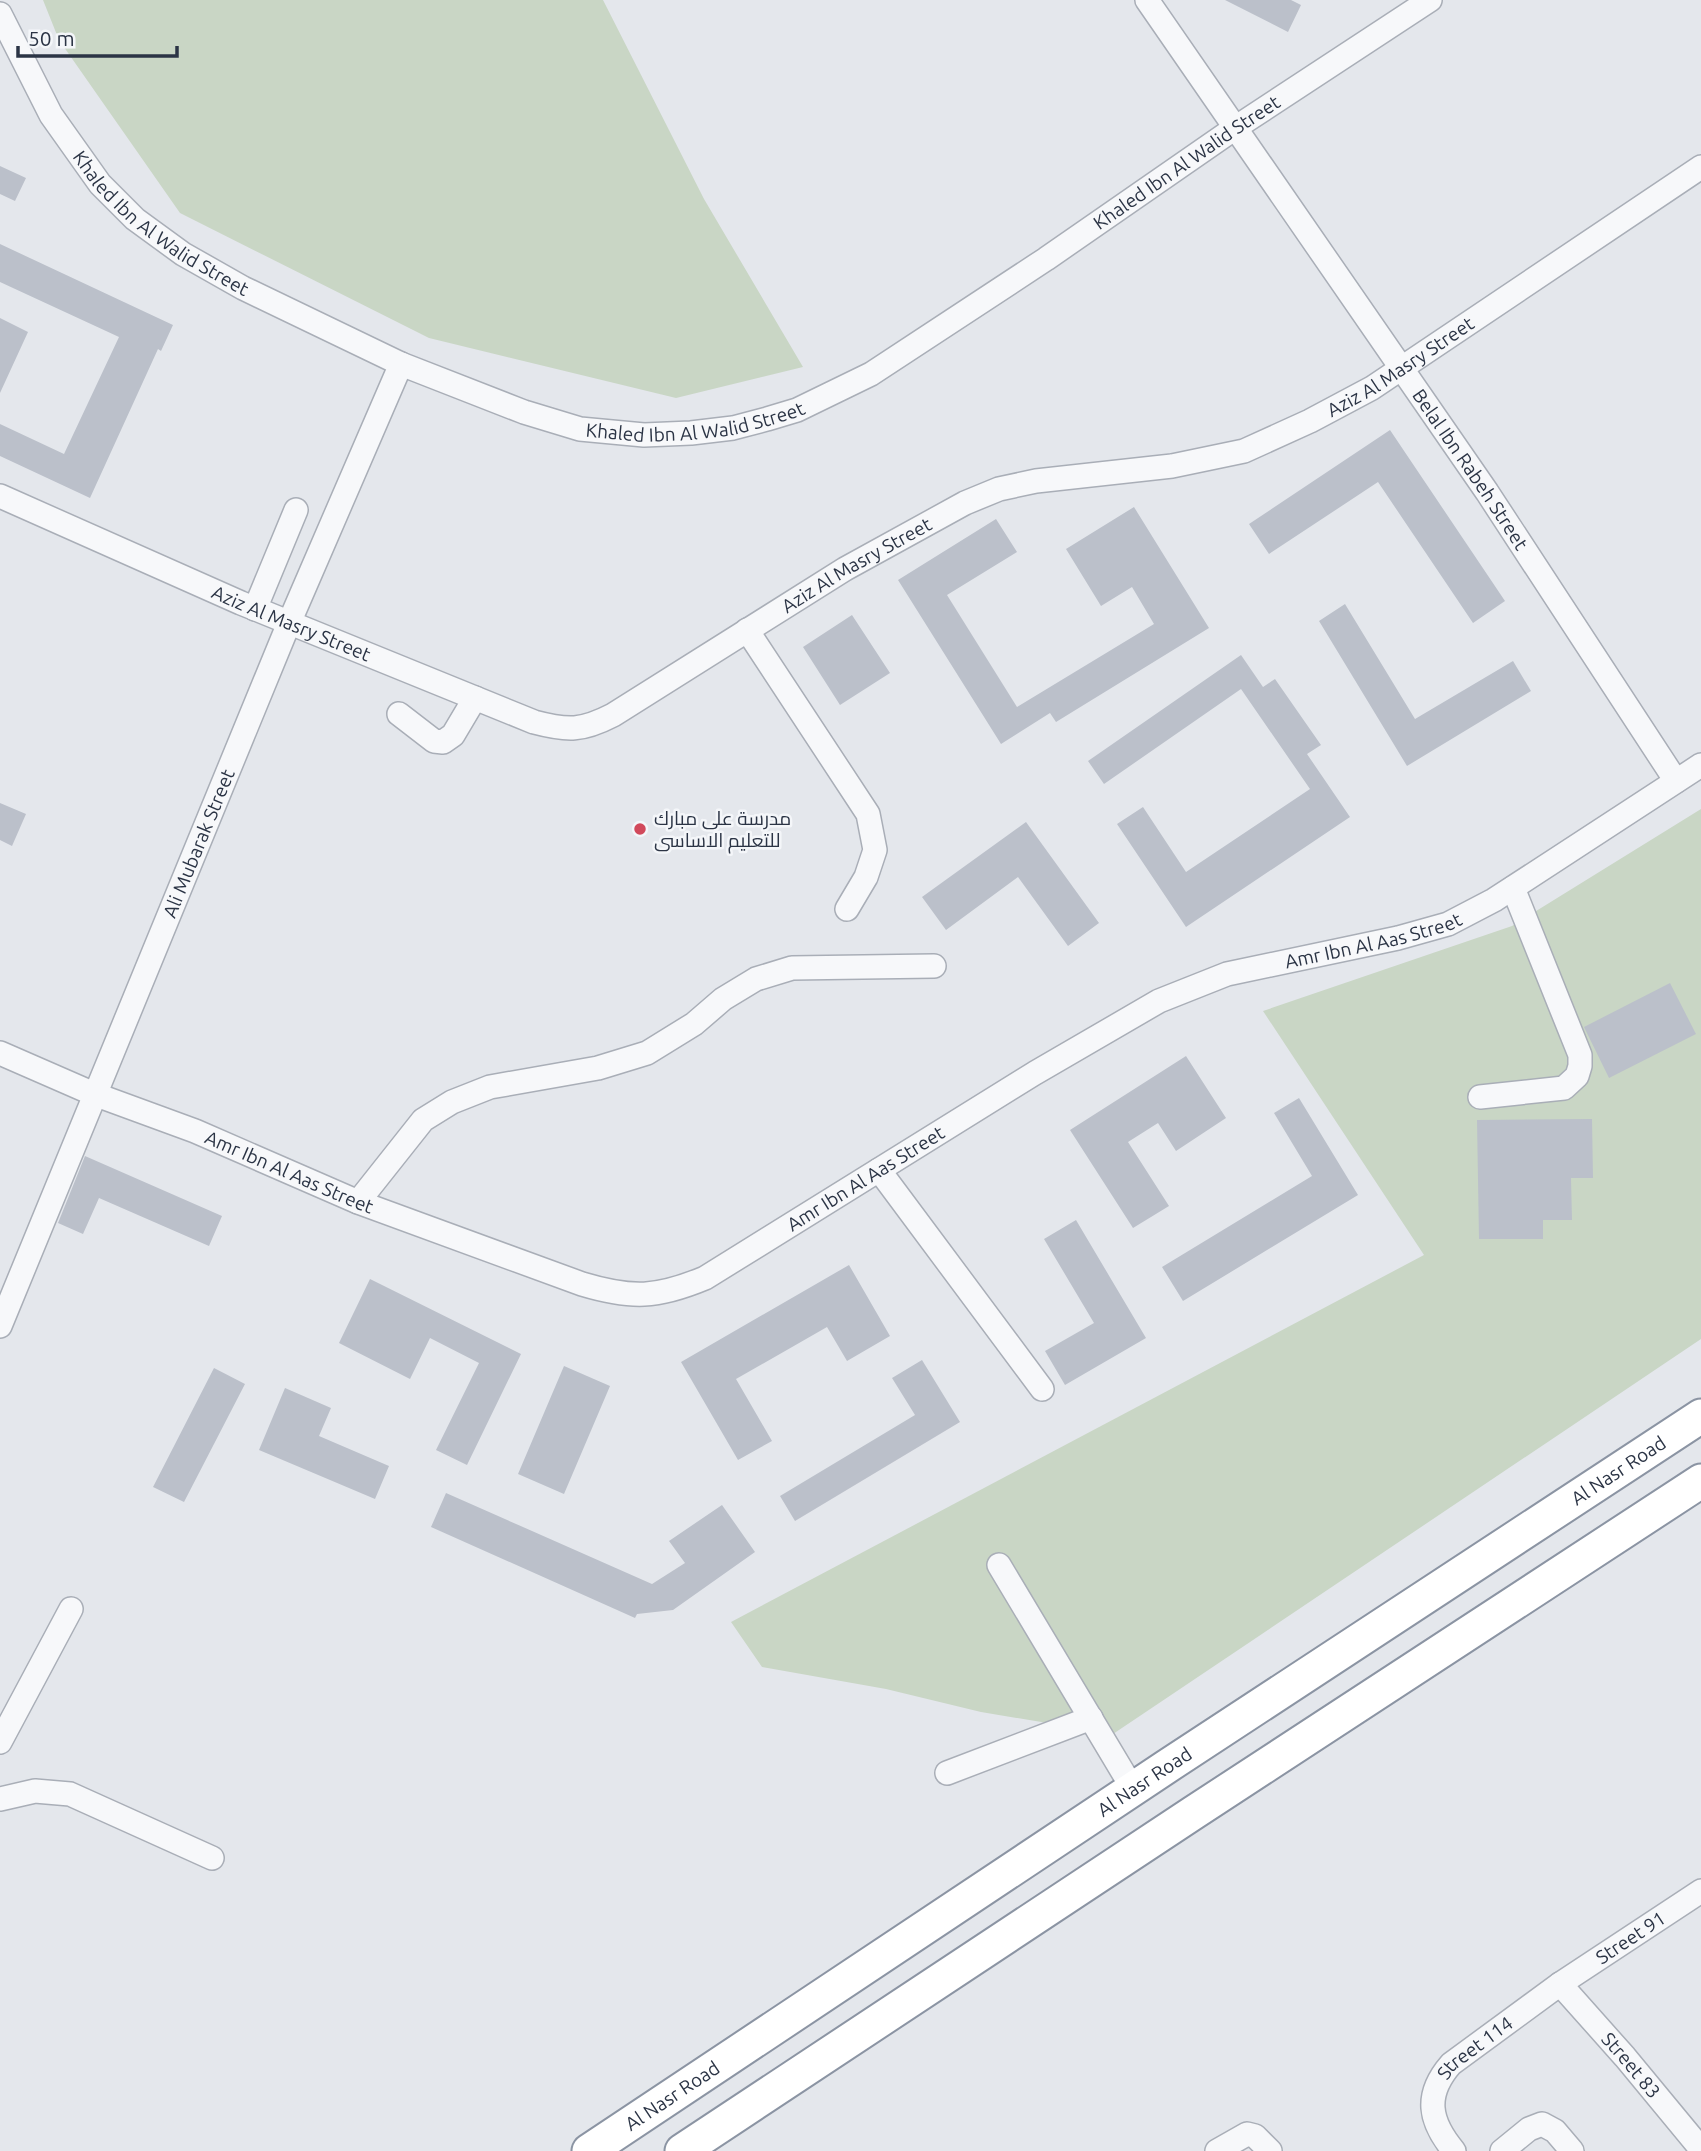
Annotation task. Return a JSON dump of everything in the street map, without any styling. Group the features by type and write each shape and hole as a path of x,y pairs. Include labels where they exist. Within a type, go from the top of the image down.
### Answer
{"highway":[{"name":"Al Nasr Road","path":"589,2151 1166,1767 1701,1416"},
{"path":"682,2151 1701,1480"},
{"path":"1166,1767 1193,1813"}],"street":[{"name":"Belal Ibn Rabeh Street","path":"1147,0 1487,492 1676,781"},
{"name":"Khaled Ibn Al Walid Street","path":"0,14 51,115 100,184 135,219 183,254 243,288 401,364 524,412 580,429 644,435 733,428 767,419 797,410 871,374 1430,0"},
{"name":"Aziz Al Masry Street","path":"0,496 289,623 534,722 573,730 592,725 845,569 965,503 999,489 1036,481 1172,466 1244,451 1310,421 1372,388 1701,167"},
{"name":"Ali Mubarak Street","path":"0,1326 289,623 401,364"},
{"path":"255,609 296,510"},
{"path":"747,631 868,814 875,850 866,877 847,909"},
{"path":"399,714 434,741 443,743 453,735 475,698"},
{"name":"Amr Ibn Al Aas Street","path":"0,1053 94,1094 195,1131 358,1202 582,1284 612,1293 644,1296 676,1290 705,1278 1035,1073 1159,1001 1227,974 1398,938 1448,924 1513,888 1701,765"},
{"path":"1480,1097 1564,1088 1577,1076 1580,1066 1580,1055 1513,888"},
{"path":"358,1202 422,1120 452,1102 490,1087 598,1068 648,1053 694,1024 723,999 756,979 792,968 934,967"},
{"path":"879,1170 1042,1389"},
{"path":"999,1565 1133,1789"},
{"path":"0,1742 71,1609"},
{"path":"947,1773 1091,1718"},
{"path":"0,1799 36,1791 69,1794 212,1858"},
{"name":"Street 91","path":"1560,1984 1701,1891"},
{"name":"Street 114","path":"1448,2144 1435,2122 1432,2107 1434,2091 1441,2076 1451,2064 1560,1984"},
{"name":"Street 83","path":"1560,1984 1701,2149"},
{"path":"1502,2151 1529,2129 1542,2124 1555,2130 1572,2151"},
{"path":"1217,2151 1247,2134 1252,2134 1266,2146"}],"green space":[{"path":"43,0 603,0 704,199 803,367 676,398 429,338 180,213 59,40"},
{"path":"1701,809 1701,1339 1113,1734 981,1712 886,1689 762,1667 731,1622 1424,1255 1263,1011 1512,926"}],"building":[{"path":"1225,0 1291,0 1301,5 1288,32"},
{"path":"0,166 26,178 15,201 0,194"},
{"path":"0,244 173,325 161,351 158,349 90,498 0,456 0,424 64,454 119,337 0,282"},
{"path":"0,318 28,332 0,393"},
{"path":"1390,430 1505,601 1473,623 1378,482 1269,554 1249,524"},
{"path":"1134,507 1209,628 1056,722 1050,713 1001,744 898,580 996,519 1017,552 947,595 1017,707 1154,624 1132,587 1101,606 1066,549"},
{"path":"1345,604 1415,719 1513,661 1531,691 1407,766 1319,621"},
{"path":"852,615 890,673 840,705 803,647"},
{"path":"1241,655 1263,687 1275,679 1321,745 1307,754 1350,817 1186,927 1117,824 1143,807 1186,872 1310,789 1241,689 1104,784 1088,761"},
{"path":"0,803 26,814 12,846 0,840"},
{"path":"1026,822 1099,923 1068,946 1018,877 946,930 922,897"},
{"path":"1670,983 1696,1034 1609,1078 1584,1027"},
{"path":"1186,1056 1226,1118 1176,1151 1158,1123 1128,1142 1169,1206 1133,1228 1070,1130"},
{"path":"1299,1098 1358,1195 1183,1301 1162,1267 1312,1176 1274,1113"},
{"path":"1592,1119 1593,1178 1571,1178 1572,1220 1543,1220 1543,1239 1479,1239 1477,1120"},
{"path":"85,1156 222,1216 209,1246 99,1198 83,1234 58,1223"},
{"path":"1076,1220 1146,1338 1065,1385 1045,1351 1094,1323 1044,1239"},
{"path":"849,1265 890,1336 847,1361 827,1327 736,1379 772,1441 738,1460 681,1362"},
{"path":"370,1279 521,1354 467,1465 436,1450 479,1363 430,1338 410,1379 339,1343"},
{"path":"922,1360 960,1422 795,1521 780,1496 915,1415 892,1378"},
{"path":"564,1366 610,1386 564,1494 518,1474"},
{"path":"214,1368 245,1384 184,1502 153,1487"},
{"path":"285,1388 331,1408 319,1436 389,1466 375,1499 259,1450"},
{"path":"446,1493 652,1584 685,1563 669,1541 722,1505 755,1552 673,1610 637,1614 635,1618 431,1527"}],"place":[{"name":"مدرسة على مبارك للتعليم الاساسى","path":"640,829"}]}
